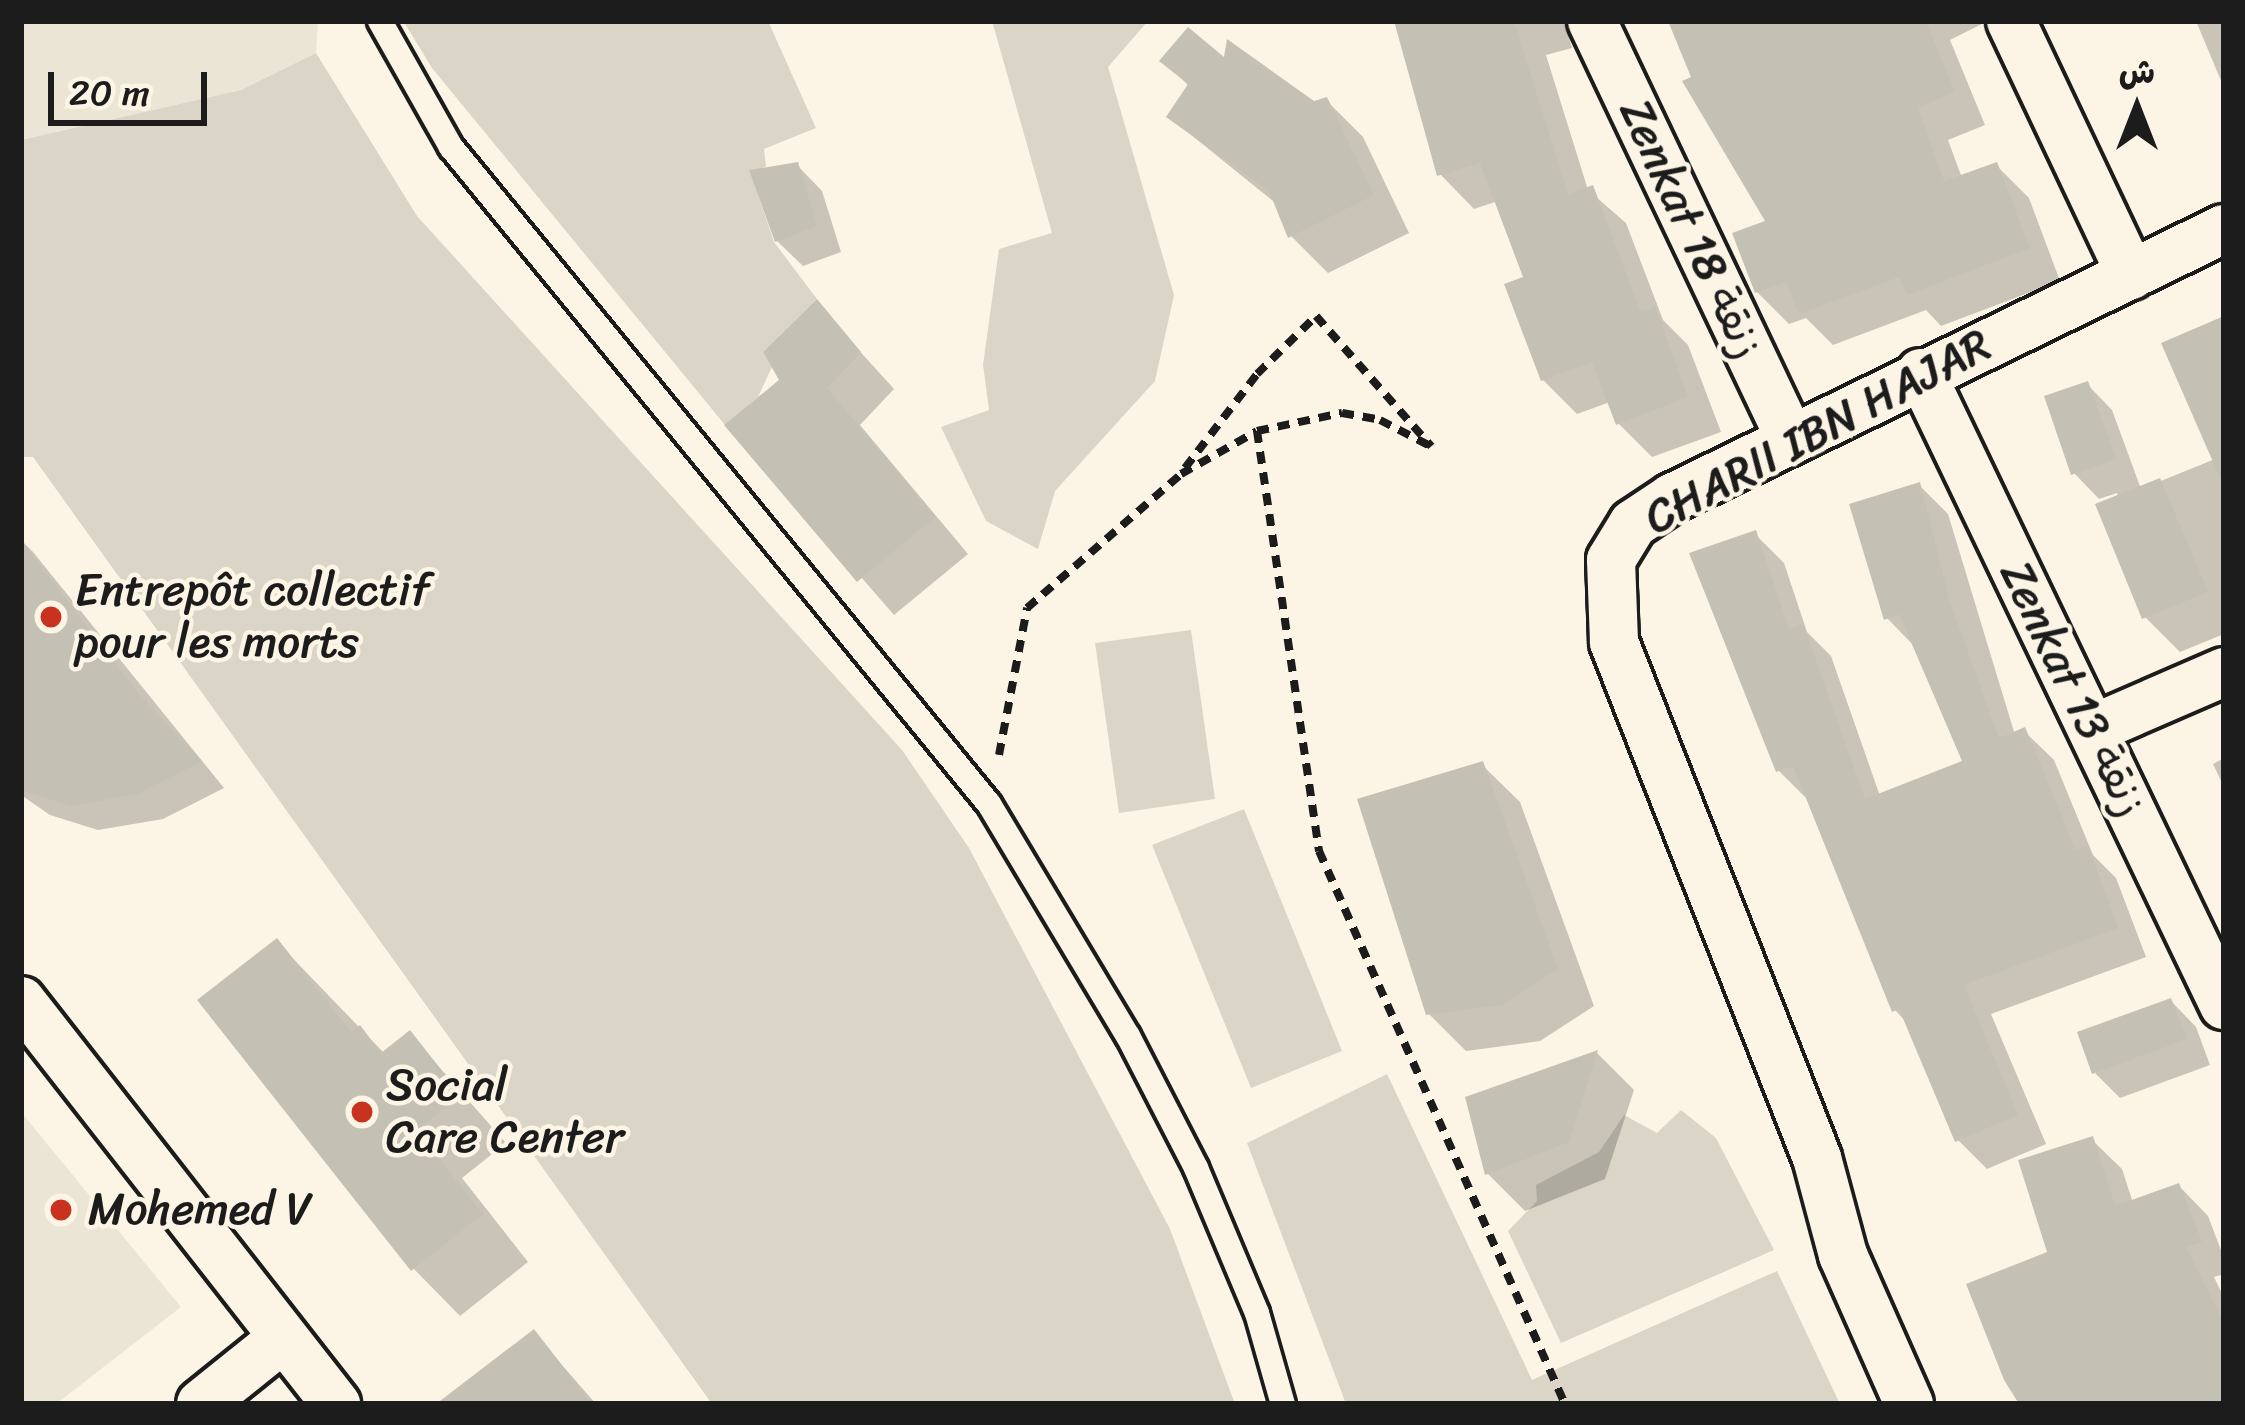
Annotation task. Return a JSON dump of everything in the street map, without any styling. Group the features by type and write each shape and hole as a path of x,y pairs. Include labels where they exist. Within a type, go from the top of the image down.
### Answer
{"street":[{"name":"Zenkat 18 زنقة","path":"1592,21 1790,438"},
{"path":"2011,21 2131,275"},
{"name":"CHARII IBN HAJAR","path":"1910,1404 1844,1255 1817,1158 1662,754 1614,642 1611,560 1633,524 1672,498 2224,230"},
{"name":"Zenkat 13 زنقة","path":"1922,373 2224,1005"},
{"path":"2093,729 2224,672"},
{"path":"21,1001 336,1404"},
{"path":"201,1404 283,1338"}],"lane":[{"path":"380,21 451,147 989,804 1128,1036 1196,1168 1257,1313 1282,1404"}],"path":[{"path":"989,804 1028,608 1181,474 1257,374 1316,316 1422,426 1432,447 1380,420 1342,413 1257,431 1181,474"},
{"path":"1257,431 1319,851 1565,1404"}],"shaded area":[{"path":"21,21 318,21 316,53 241,90 21,140"},
{"path":"768,21 816,128 764,149 766,167 750,171 774,242 817,299 763,352 772,367 758,397 725,425 432,68 404,22"},
{"path":"992,21 1148,21 1108,67 1174,295 1155,381 1055,491 1038,549 986,521 941,427 989,410 983,365 999,249 1052,233"},
{"path":"316,53 417,216 902,750 969,848 1170,1229 1235,1404 712,1404 33,457 21,457 21,140 241,90"},
{"path":"1191,630 1215,799 1119,813 1095,643"},
{"path":"1244,809 1342,1051 1251,1088 1152,845"},
{"path":"1387,1074 1532,1380 1777,1271 1840,1404 1346,1404 1247,1143"},
{"path":"1681,1110 1716,1138 1774,1250 1561,1343 1508,1231 1537,1201 1536,1185 1599,1152 1624,1115 1657,1133"},
{"name":"Mohemed V","path":"21,1112 181,1307 56,1404 21,1404"}],"building":[{"path":"1394,21 1514,21 1568,194 1593,185 1641,313 1655,307 1688,397 1616,425 1592,362 1541,381 1504,284 1523,277 1480,163 1437,176"},
{"path":"1668,21 1926,21 1955,92 1918,108 1944,181 1997,162 2030,248 1907,295 1899,277 1799,314 1786,282 1755,293 1732,233 1765,221 1682,81 1691,77"},
{"path":"1188,27 1224,57 1227,39 1314,101 1327,97 1374,195 1288,238 1269,191 1166,117 1188,84 1159,61"},
{"path":"798,162 817,226 775,242 749,170"},
{"path":"817,299 861,352 827,388 935,517 857,582 724,425 779,380 763,352"},
{"path":"2224,316 2224,487 2161,343"},
{"path":"2088,381 2116,459 2071,475 2044,396"},
{"path":"2160,478 2208,592 2142,619 2095,504"},
{"path":"1920,482 1950,602 1999,738 2025,727 2076,850 2088,845 2118,928 1964,985 2018,1115 1955,1142 1899,1009 1892,1012 1793,766 1776,772 1689,553 1756,530 1789,629 1803,623 1865,799 1962,761 1899,614 1884,620 1849,504"},
{"name":"Entrepôt collectif pour les morts","path":"21,540 139,694 202,761 137,794 71,806 21,790"},
{"path":"1483,761 1558,969 1502,1005 1426,1015 1357,799"},
{"name":"Social Care Center","path":"277,938 351,1032 360,1025 381,1053 410,1030 461,1095 417,1130 483,1214 411,1271 197,1000"},
{"path":"2171,998 2187,1039 2092,1074 2077,1032"},
{"path":"1598,1050 1569,1142 1485,1175 1465,1097"},
{"path":"2093,1136 2115,1206 2179,1183 2202,1242 2186,1247 2224,1323 2224,1404 2019,1404 2004,1380 1966,1284 2047,1252 2018,1160"},
{"path":"534,1329 592,1404 436,1404"}],"place":[{"name":"Entrepôt collectif pour les morts","path":"51,617"},
{"name":"Social Care Center","path":"362,1112"},
{"name":"Mohemed V","path":"61,1210"}]}
